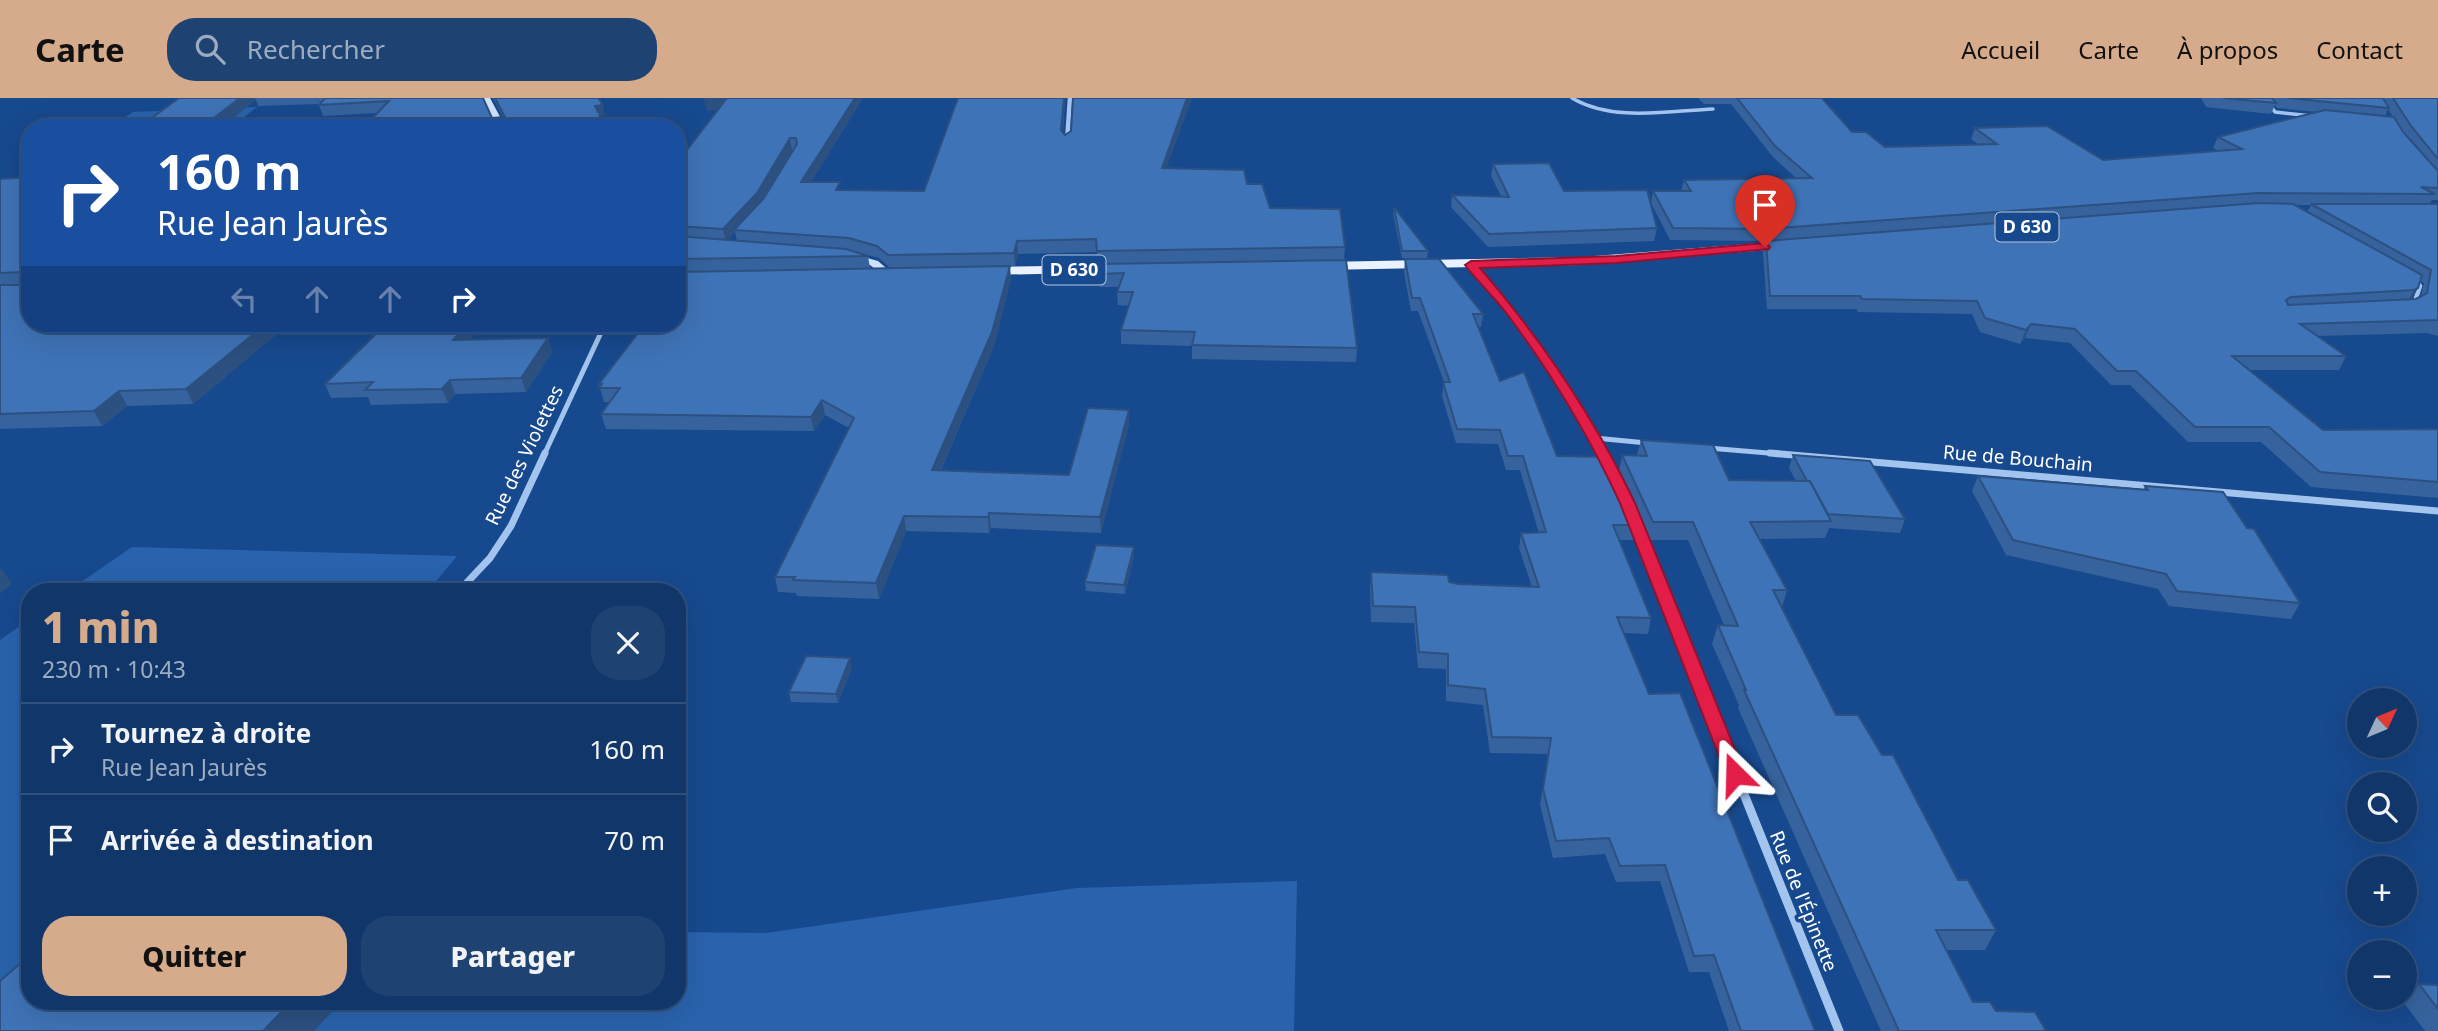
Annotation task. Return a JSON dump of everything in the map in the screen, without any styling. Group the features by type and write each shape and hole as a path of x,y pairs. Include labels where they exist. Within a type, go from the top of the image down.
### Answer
{"main road":[{"path":"1313,266 1471,265 1616,260 1808,244"},
{"name":"D 630","path":"975,272 1134,269"},
{"path":"862,274 894,273"}],"street":[{"path":"488,98 498,119"},
{"path":"1067,142 1070,98"},
{"path":"839,255 863,259 894,273"},
{"path":"1471,265 1518,321 1580,411 1614,473"},
{"name":"Rue des Violettes","path":"466,583 490,558 511,526 601,333"},
{"path":"1595,438 1653,443"},
{"name":"Rue de Bouchain","path":"1704,447 2438,510"},
{"name":"Rue de l'Épinette","path":"1633,516 1839,1031"}],"lane":[{"path":"1572,98 1582,104 1608,110 1713,109"},
{"path":"2265,98 2275,112 2314,116"},
{"path":"2408,308 2415,304 2419,290 2415,281"}],"shaded area":[{"path":"257,107 242,119 122,119 133,112"},
{"path":"132,547 457,556 435,583 80,583"},
{"path":"21,625 21,1010 686,1010 686,932 766,933 1077,888 1297,881 1294,1031 0,1031 0,640"}],"building":[{"path":"179,98 240,98 213,119 150,119"},
{"path":"325,98 483,98 492,118 505,117 495,98 598,98 603,105 595,106 600,112 600,119 372,119 389,101 319,105"},
{"path":"727,98 855,98 801,182 840,182 836,190 924,191 958,98 1064,98 1061,130 1065,135 1071,131 1073,98 1187,98 1162,168 1244,170 1247,184 1262,184 1270,208 1340,209 1345,247 1097,251 1096,239 1017,241 1014,253 888,255 877,246 849,238 734,230 764,198 797,144 796,138 790,138 757,193 723,229 686,227 686,151"},
{"path":"1737,98 1822,98 1852,132 1866,132 1885,147 1997,144 1975,128 2047,126 2103,160 2242,149 2218,137 2325,110 2394,117 2403,132 2438,171 2438,188 2421,187 2435,194 2258,193 1765,229 1673,228 1653,191 1691,191 1684,180 1812,178 1775,146"},
{"path":"2223,98 2272,98 2276,103"},
{"path":"2288,98 2383,98 2389,108"},
{"path":"2393,98 2438,98 2438,159 2411,126"},
{"path":"1549,163 1564,191 1647,190 1657,228 1489,234 1452,195 1509,197 1493,164"},
{"path":"21,178 21,272 0,273 0,179"},
{"path":"2259,203 2293,204 2422,275 2418,288 2414,290 2291,297 2286,300 2288,305 2416,299 2427,293 2431,270 2311,204 2438,204 2438,320 2300,324 2346,356 2232,356 2323,430 2438,429 2438,482 2320,472 2269,427 2195,427 2136,371 2117,371 2075,329 2031,324 2026,330 1985,318 1977,301 1862,299 1860,296 1770,296 1766,241"},
{"path":"1394,207 1428,251 1402,251"},
{"path":"686,237 846,249 868,256 686,259"},
{"path":"1405,259 1439,259 1483,314 1473,314 1500,381 1524,372 1557,456 1608,457 1626,491 1639,525 1613,525 1651,618 1617,617 1649,694 1680,693 1815,1031 1741,1031 1714,955 1694,956 1665,865 1620,866 1609,838 1556,841 1543,789 1551,738 1492,737 1485,689 1448,685 1448,654 1419,652 1415,607 1373,606 1371,572 1448,575 1449,582 1458,584 1539,587 1521,533 1546,532 1523,456 1508,456 1500,430 1457,429 1443,382 1450,382 1420,298 1412,298"},
{"path":"1346,260 1357,348 1192,345 1195,332 1121,330 1133,292 1117,292 1124,273 1099,274 1098,264"},
{"path":"1010,266 992,332 932,470 1069,475 1088,408 1129,410 1100,517 989,513 988,517 904,516 876,583 775,577 854,418 822,400 811,417 601,414 620,388 599,388 602,384 599,384 638,333 686,333 686,272"},
{"path":"0,285 21,285 21,333 255,333 186,389 119,391 94,411 0,414"},
{"path":"377,333 459,333 453,340 548,338 521,378 450,380 442,389 365,390 373,382 325,384"},
{"path":"1641,440 1713,445 1729,480 1810,481 1831,521 1750,522 1787,590 1773,590 1836,715 1858,715 1882,755 1893,755 1958,880 1968,880 1996,930 1936,930 1973,1002 1990,1002 1996,1011 2035,1012 2046,1031 1899,1031 1744,690 1718,625 1738,626 1693,522 1653,522 1622,455 1647,456"},
{"path":"1793,455 1870,461 1905,519 1828,514"},
{"path":"1978,476 2148,490 2145,486 2223,492 2247,528 2254,529 2300,603 2177,591 2166,574 2013,540"},
{"path":"1096,545 1134,547 1124,585 1085,582"},
{"path":"806,656 850,658 836,694 789,692"},
{"path":"21,963 21,1010 283,1010 263,1031 0,1031 0,981"},
{"path":"2419,984 2438,985 2438,1009"}],"route":[{"path":"1735,774 1628,503 1609,464 1580,411 1551,368 1510,310 1471,265 1616,260 1765,247"}]}
